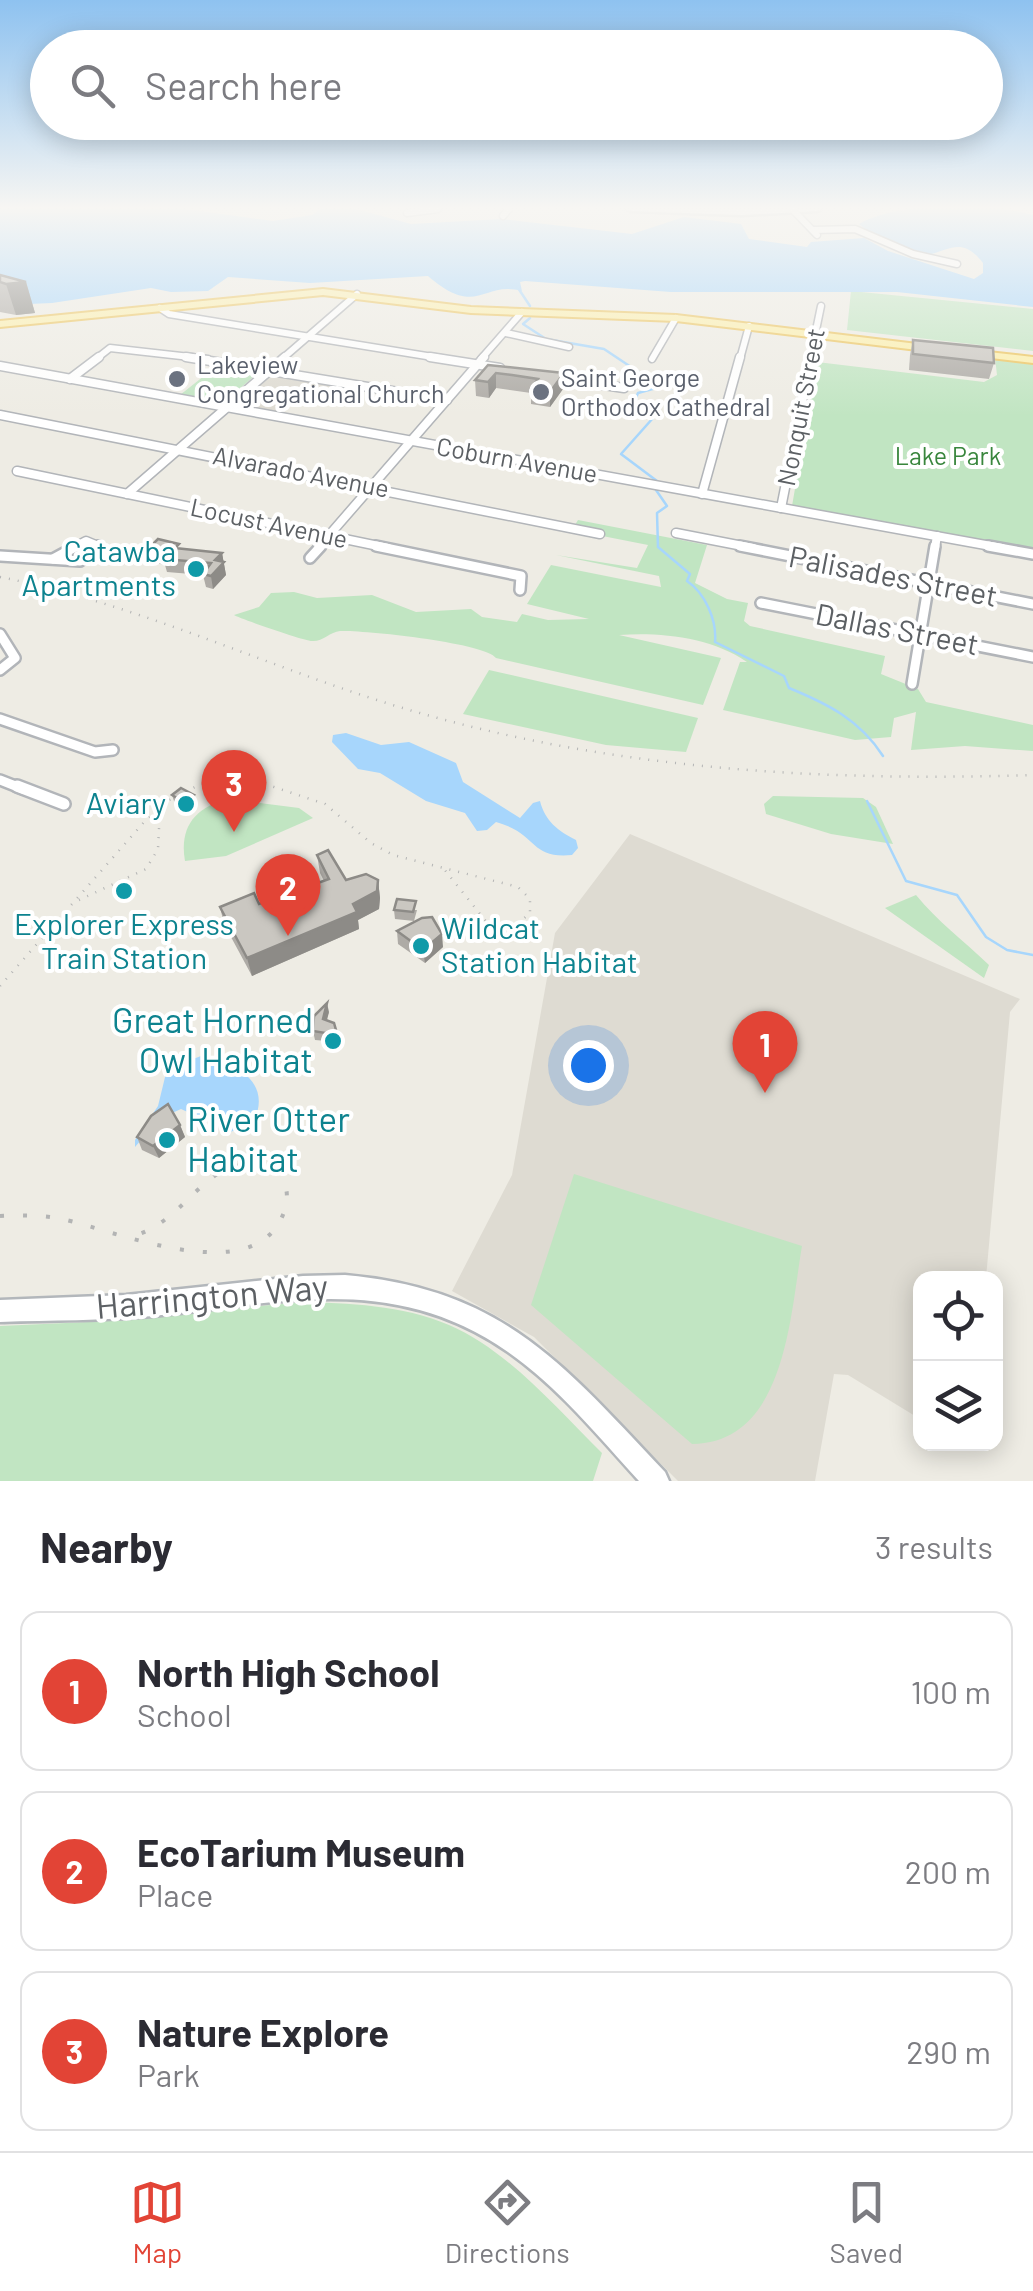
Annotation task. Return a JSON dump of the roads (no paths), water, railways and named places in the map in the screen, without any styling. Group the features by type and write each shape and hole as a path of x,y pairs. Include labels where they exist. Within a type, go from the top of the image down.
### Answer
{"main road":[{"path":"0,324 288,292 358,294 462,309 676,318 1033,357"}],"street":[{"path":"126,494 358,294"},
{"name":"Nonquit Street","path":"782,508 821,306"},
{"path":"160,308 169,314 511,370"},
{"path":"310,558 522,312"},
{"path":"652,359 676,318"},
{"path":"702,494 749,326"},
{"path":"506,333 569,347"},
{"path":"70,379 110,348 447,400"},
{"name":"Coburn Avenue","path":"0,366 1033,554"},
{"path":"540,375 624,388"},
{"name":"Alvarado Avenue","path":"0,414 600,534"},
{"name":"Locust Avenue","path":"17,471 520,576 520,590"},
{"name":"Palisades Street","path":"676,533 1033,604"},
{"path":"912,684 937,536"},
{"path":"0,556 54,559"},
{"name":"Dallas Street","path":"761,603 1033,657"},
{"path":"0,634 15,658 0,670"},
{"path":"0,719 95,752 113,750"},
{"path":"0,780 64,804"},
{"name":"Harrington Way","path":"0,1311 168,1303 308,1284 361,1286 416,1298 486,1325 526,1351 656,1481"}],"water":[{"path":"0,278 226,278 208,291 151,288 52,303 29,304 0,292"},
{"path":"243,278 392,278 310,283"},
{"path":"431,278 1033,278 1033,307 897,292 671,292 525,281 520,282 522,291 497,290 469,297 445,289"},
{"path":"346,733 381,745 409,742 456,763 463,782 520,818 533,803 540,801 549,820 576,840 578,848 572,855 548,853 496,822 487,830 477,831 465,813 426,801 380,773 358,769 332,742 333,735"},
{"path":"201,1056 240,1070 256,1087 258,1111 252,1125 245,1124 231,1132 181,1109 159,1119 135,1147 135,1140 158,1106 167,1069"}],"waterway":[{"path":"518,288 530,306"},
{"path":"530,318 523,324 546,339 604,349 655,383 656,388 638,393 635,400 653,418 621,454 657,481"},
{"path":"656,490 667,506 657,513 658,547 690,574 687,581 699,592 712,616 715,642 784,676 789,688 842,714 864,732 883,756"},
{"path":"867,801 906,881 957,895 986,937 1007,950 1033,955"}],"railway":[{"path":"0,577 151,619 396,706 552,744 711,767 791,773 1033,775"},
{"path":"0,986 145,821 169,800 201,784 268,785 325,804 371,843 393,855 518,887 530,899 530,913 515,926 488,924 444,869"},
{"path":"79,900 146,869 158,849 160,809"},
{"path":"246,1163 269,1164 285,1185 284,1212 269,1236 245,1248 215,1252 182,1250 127,1237 165,1220 210,1179 227,1169 246,1163"},
{"path":"0,1216 54,1218 127,1237"}],"place":[{"name":"Lakeview Congregational Church","path":"177,379"},
{"name":"Saint George Orthodox Cathedral","path":"541,392"},
{"name":"Catawba Apartments","path":"196,569"},
{"name":"Aviary","path":"186,804"},
{"name":"Nature Explore","path":"234,832"},
{"name":"Explorer Express Train Station","path":"124,891"},
{"name":"EcoTarium Museum","path":"288,936"},
{"name":"Wildcat Station Habitat","path":"421,946"},
{"name":"Great Horned Owl Habitat","path":"333,1041"},
{"name":"North High School","path":"765,1093"},
{"name":"River Otter Habitat","path":"167,1140"}],"park label":[{"name":"Lake Park","path":"948,456"}]}
